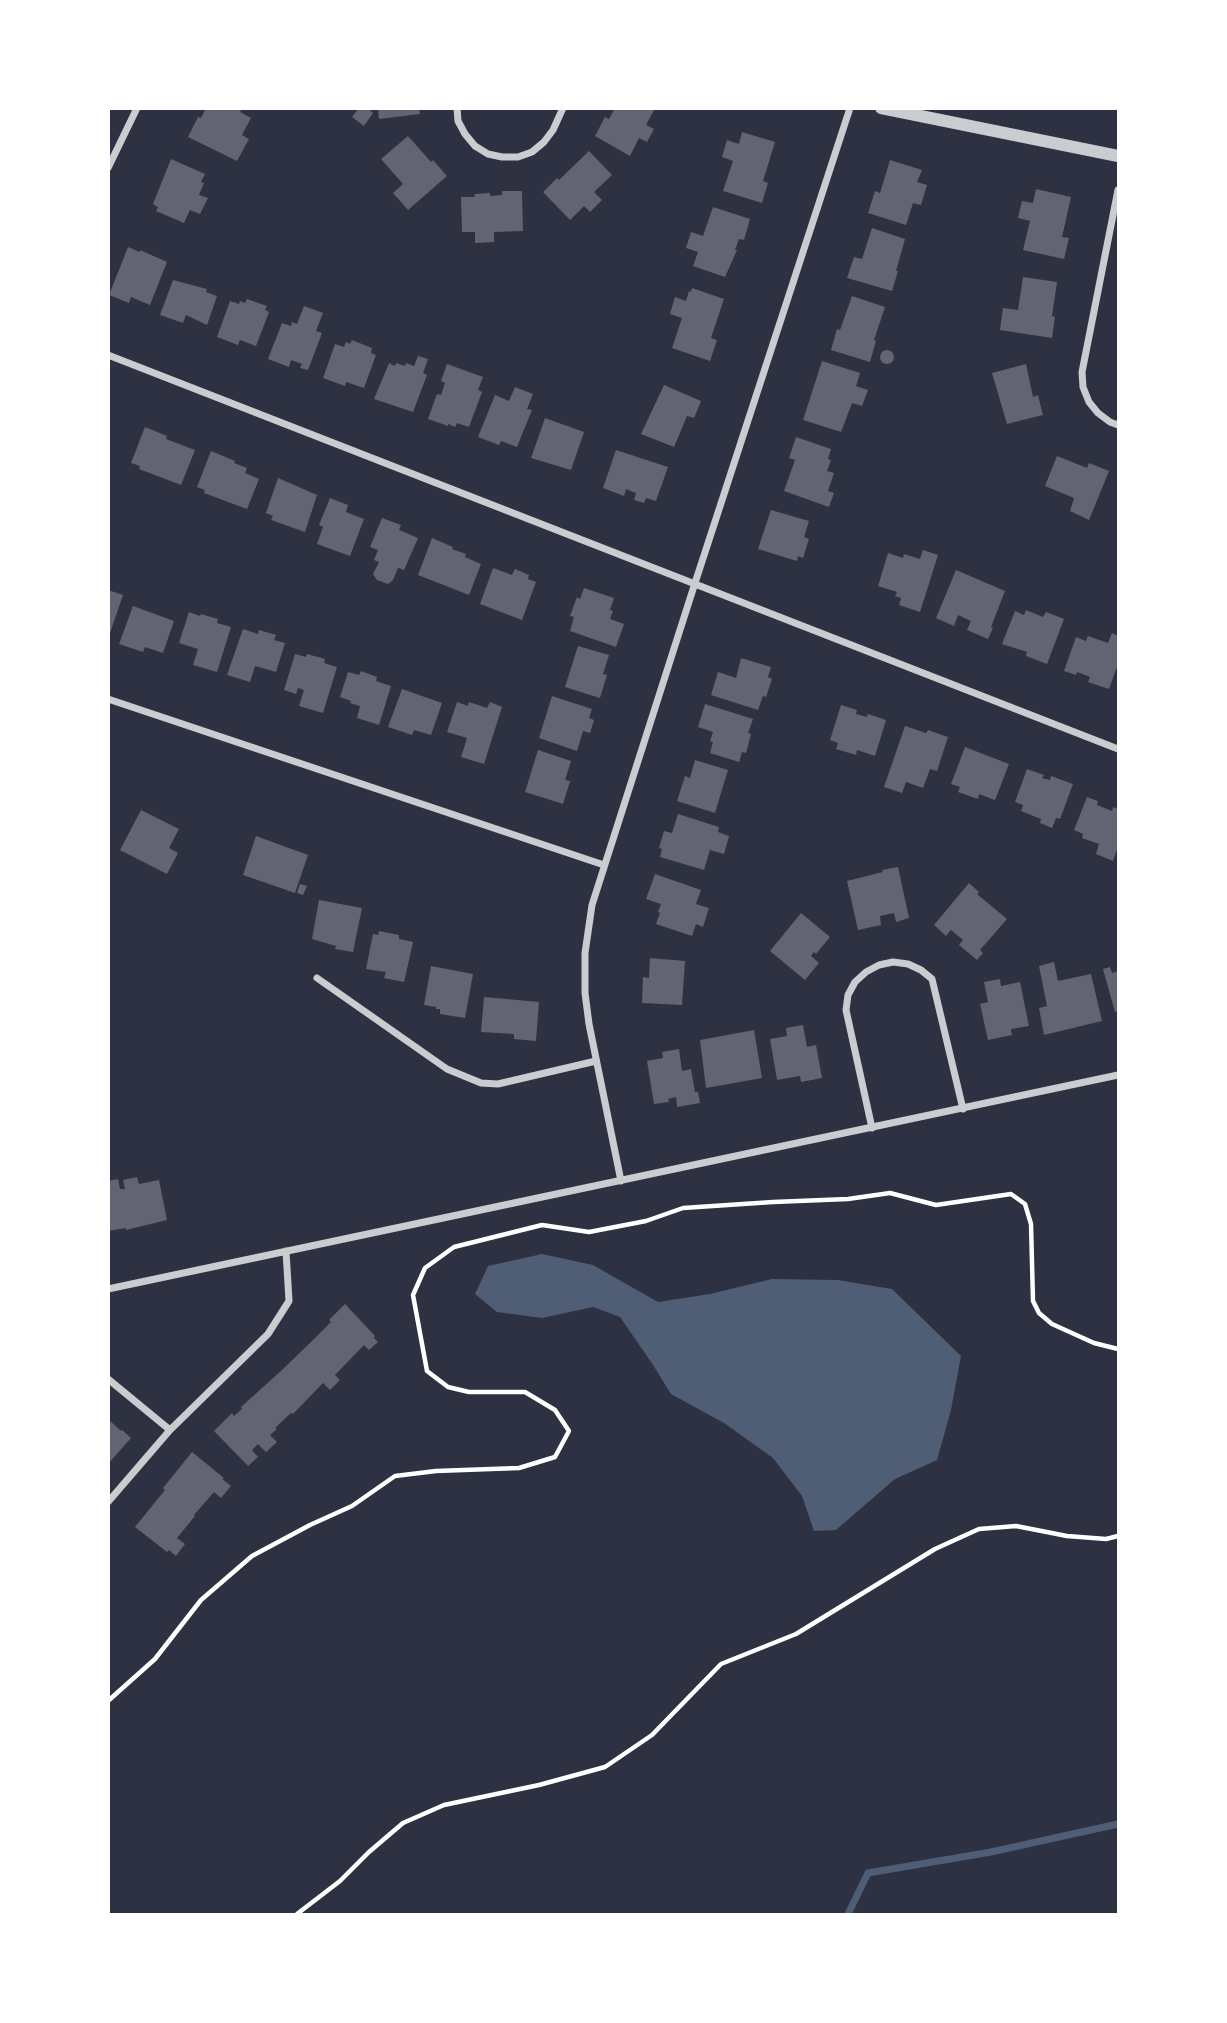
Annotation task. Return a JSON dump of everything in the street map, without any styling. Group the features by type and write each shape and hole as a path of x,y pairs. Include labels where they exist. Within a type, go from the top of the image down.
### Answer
{"street":[{"path":"108,168 137,108"},
{"path":"457,108 458,121 475,146 488,154 502,157 518,157 532,152 553,130 563,108"},
{"path":"621,1181 586,1003 586,953 592,905 850,108"},
{"path":"881,108 1118,156"},
{"path":"1118,190 1082,372 1083,387 1089,401 1098,413 1118,425"},
{"path":"108,355 1118,749"},
{"path":"108,699 604,865"},
{"path":"872,1128 846,1010 848,995 855,982 879,964 908,964 932,979 963,1109"},
{"path":"317,978 447,1069 481,1083 498,1084 596,1061"},
{"path":"108,1289 1118,1075"},
{"path":"108,1502 170,1430 268,1334 289,1301 286,1251"},
{"path":"108,1379 170,1430"}],"path":[{"path":"108,1701 155,1659 201,1600 252,1556 352,1506 395,1476 436,1471 519,1468 555,1457 569,1431 555,1410 525,1392 469,1392 448,1387 427,1371 412,1295 425,1268 454,1247 542,1225 589,1232 646,1221 683,1208 848,1199 890,1192 936,1205 1011,1194 1025,1204 1031,1224 1033,1301 1039,1313 1052,1324 1094,1343 1118,1349"},
{"path":"297,1914 340,1881 403,1823 444,1805 539,1785 606,1767 652,1735 721,1664 796,1634 935,1549 979,1529 1016,1526 1067,1536 1106,1539 1118,1536"}],"water":[{"path":"542,1254 593,1265 658,1302 710,1294 772,1279 838,1280 892,1289 961,1356 951,1410 937,1460 895,1479 836,1530 814,1531 802,1496 773,1458 724,1423 671,1394 620,1317 593,1307 542,1318 497,1312 475,1294 488,1266"}],"building":[{"path":"206,108 242,108 240,112 251,118 242,135 249,139 237,161 188,137"},
{"path":"359,108 368,108 373,113 364,126 352,117"},
{"path":"378,108 419,108 420,114 379,119"},
{"path":"615,108 655,108 646,125 654,129 647,142 639,138 630,156 595,136 605,117 609,119"},
{"path":"742,132 775,142 763,181 768,183 762,203 723,191 733,161 722,157 727,140 739,144"},
{"path":"408,136 447,176 408,210 393,193 403,184 381,159"},
{"path":"589,151 612,175 594,192 602,200 590,212 584,206 570,220 543,192"},
{"path":"171,159 205,174 199,195 208,198 200,214 190,210 184,223 156,211 158,207 153,204"},
{"path":"890,160 922,170 917,182 927,185 921,205 913,203 906,225 868,213 875,191 880,193"},
{"path":"1036,189 1071,197 1062,237 1069,238 1064,259 1023,250 1030,221 1018,218 1022,201 1033,203"},
{"path":"502,191 522,191 523,231 494,232 494,242 475,243 475,232 462,232 461,197 490,193 490,196 502,195"},
{"path":"713,207 750,219 744,240 739,239 725,277 693,266 698,252 686,248 691,232 703,236"},
{"path":"872,228 905,239 892,291 847,278 854,257 862,259"},
{"path":"128,247 167,262 150,305 131,297 129,303 109,295"},
{"path":"1023,277 1057,282 1052,338 1000,330 1003,308 1018,310"},
{"path":"173,280 207,289 206,292 217,296 207,325 186,315 183,323 160,315"},
{"path":"692,288 724,299 711,338 717,340 710,361 672,348 682,318 670,314 675,297 686,301"},
{"path":"852,296 885,307 870,362 831,350"},
{"path":"247,299 267,306 265,310 269,312 256,346 240,340 238,345 217,337 230,301 239,304 240,301 245,303"},
{"path":"304,306 323,313 316,331 322,333 308,370 300,368 302,364 291,360 289,367 268,359 282,323 291,326 292,322 297,324"},
{"path":"352,340 372,348 371,353 376,355 364,388 346,382 345,386 323,378 335,344 344,347 346,342 350,344"},
{"path":"887,350 892,352 892,362 887,364 882,362 880,357 882,352"},
{"path":"418,356 428,359 423,373 427,375 413,412 374,399 389,363 395,366 396,363 405,366 406,363 414,366"},
{"path":"822,361 860,373 856,386 868,390 862,406 852,403 841,432 803,420"},
{"path":"447,364 483,377 478,390 482,392 469,427 457,423 455,427 448,426 428,419 437,394 441,395 445,383 441,381"},
{"path":"1026,364 1033,397 1038,395 1043,415 1007,424 992,373"},
{"path":"664,385 701,401 694,418 687,416 674,447 641,434"},
{"path":"515,387 533,394 527,409 532,410 517,447 501,441 499,445 478,437 495,395 509,401"},
{"path":"545,418 584,432 571,470 531,458"},
{"path":"145,427 167,436 166,439 195,450 181,485 139,469 140,466 131,463"},
{"path":"796,437 831,449 827,471 834,473 828,491 834,493 829,507 784,491 795,460 789,458"},
{"path":"616,450 668,467 656,501 646,498 644,503 634,500 636,493 626,489 624,496 603,488"},
{"path":"211,451 247,468 245,473 259,479 247,509 204,493 205,490 197,487"},
{"path":"1057,456 1087,468 1089,463 1109,471 1089,520 1070,511 1074,498 1045,486"},
{"path":"278,478 317,495 305,532 271,520 273,516 266,513"},
{"path":"330,498 348,505 346,512 364,519 350,556 317,544 323,527 319,525"},
{"path":"771,510 809,521 804,537 809,539 803,558 798,556 797,561 758,549"},
{"path":"382,518 401,525 399,530 418,538 404,570 398,568 393,580 388,584 377,580 373,574 379,562 374,560 378,550 370,547"},
{"path":"432,538 481,564 469,595 418,575"},
{"path":"923,550 938,555 920,612 899,605 901,598 895,596 897,592 878,586 888,553 903,558 904,554 920,559"},
{"path":"493,568 512,575 515,569 529,575 528,579 536,582 522,620 480,604"},
{"path":"956,570 1005,591 988,639 967,630 971,621 958,615 954,626 936,618"},
{"path":"584,588 614,598 610,619 624,624 616,647 570,631 574,617 570,616 577,597 580,599"},
{"path":"108,590 123,595 109,636 108,636"},
{"path":"133,606 174,621 163,653 145,647 143,652 119,644"},
{"path":"1026,610 1043,617 1046,612 1064,619 1047,664 1026,656 1027,652 1002,644 1015,611 1024,615"},
{"path":"189,612 218,619 217,623 231,627 217,672 193,665 198,649 179,643"},
{"path":"243,629 258,634 259,630 276,635 274,640 285,643 276,672 255,666 250,682 227,675"},
{"path":"1112,633 1118,636 1118,664 1109,689 1088,682 1090,677 1064,671 1076,637 1086,641 1088,636 1108,643"},
{"path":"578,646 609,655 603,674 607,675 600,698 565,687"},
{"path":"295,654 325,659 324,663 337,667 323,713 299,706 304,690 298,688 296,694 284,690"},
{"path":"741,658 771,667 768,677 772,679 758,710 711,695 718,672 736,678"},
{"path":"361,671 377,677 376,681 391,686 379,725 357,718 360,706 340,697 348,672 359,675"},
{"path":"402,689 442,703 431,735 414,730 412,735 388,727"},
{"path":"552,696 592,709 589,718 594,720 590,733 583,731 577,751 539,738"},
{"path":"457,702 468,706 469,702 487,708 490,702 502,707 484,764 461,757 467,738 447,732"},
{"path":"705,704 753,719 746,753 742,752 739,762 710,753 713,732 698,727"},
{"path":"841,705 857,710 856,714 867,717 868,714 886,720 875,756 857,750 856,755 836,749 838,743 830,740"},
{"path":"905,726 948,737 937,771 930,769 923,788 906,782 902,793 884,787"},
{"path":"965,747 1009,764 995,800 979,794 978,799 958,792 960,787 951,784"},
{"path":"538,750 571,761 565,780 570,781 563,804 525,792"},
{"path":"695,760 728,770 715,813 677,801 685,776 690,778"},
{"path":"1027,769 1044,775 1042,778 1050,780 1051,776 1073,784 1060,819 1056,818 1052,828 1040,823 1041,819 1021,811 1023,805 1015,802"},
{"path":"1087,797 1112,811 1113,807 1118,809 1118,847 1113,861 1096,854 1099,844 1082,838 1083,834 1074,830"},
{"path":"141,810 179,829 169,848 178,853 167,874 120,850"},
{"path":"678,814 719,827 718,832 729,836 724,854 710,850 704,870 660,857 662,849 659,848 664,831 672,833"},
{"path":"256,836 308,855 295,893 243,875"},
{"path":"898,867 909,918 896,922 894,913 880,916 881,925 858,930 847,881"},
{"path":"655,874 701,890 696,904 709,908 703,927 696,924 692,936 656,924 661,904 646,899"},
{"path":"969,883 979,892 977,894 1007,919 980,950 983,953 977,960 959,945 963,940 951,930 946,936 934,925"},
{"path":"300,884 307,886 303,895 297,893"},
{"path":"319,900 362,908 353,952 335,949 336,946 312,939"},
{"path":"801,913 830,937 816,954 814,952 811,956 819,963 805,980 770,951"},
{"path":"379,931 399,935 399,939 413,942 404,982 384,978 386,972 366,969 373,934 378,935"},
{"path":"650,958 685,961 682,1005 642,1003 643,977 649,978"},
{"path":"1054,962 1058,981 1091,974 1102,1021 1044,1035 1039,1008 1047,1006 1039,966"},
{"path":"431,966 473,974 465,1018 440,1014 440,1009 424,1005"},
{"path":"1110,967 1112,973 1118,971 1118,1011 1115,1012 1103,969"},
{"path":"1000,979 1001,986 1020,982 1029,1026 1011,1029 1012,1035 988,1040 980,1004 988,1002 984,982"},
{"path":"484,997 539,1002 536,1041 514,1039 514,1034 481,1032"},
{"path":"803,1025 807,1047 816,1045 822,1078 801,1082 800,1076 777,1080 770,1039 787,1036 786,1028"},
{"path":"754,1030 762,1078 706,1088 700,1040"},
{"path":"679,1049 682,1071 691,1069 700,1103 677,1107 676,1097 668,1099 669,1102 654,1104 647,1061 663,1058 662,1052"},
{"path":"137,1177 139,1184 159,1180 167,1220 126,1230 108,1231 108,1181 118,1179 120,1189 125,1189 123,1180"},
{"path":"345,1304 378,1342 369,1350 364,1345 335,1375 340,1380 330,1390 323,1383 275,1428 277,1429 270,1435 277,1442 266,1452 258,1444 252,1450 258,1457 248,1466 214,1431 232,1413 234,1416 242,1409 241,1407 331,1322 329,1320"},
{"path":"108,1419 131,1438 108,1464"},
{"path":"192,1452 231,1486 221,1498 214,1492 194,1515 177,1538 185,1544 176,1556 135,1527"}],"waterway":[{"path":"848,1914 868,1873 991,1852 1118,1824"}]}
